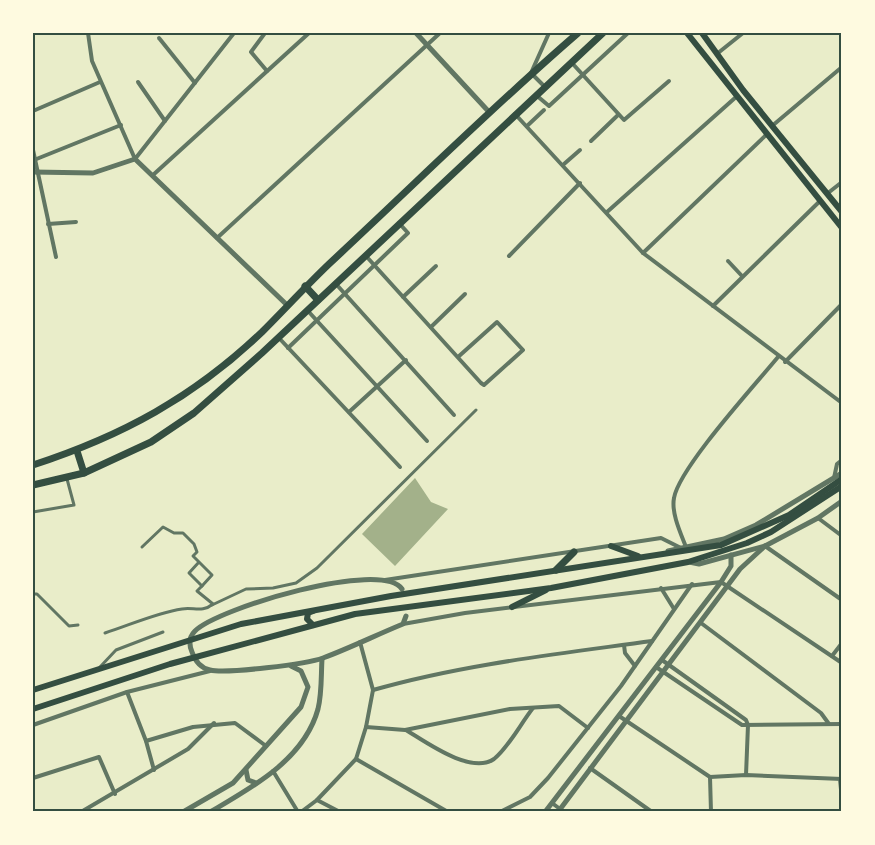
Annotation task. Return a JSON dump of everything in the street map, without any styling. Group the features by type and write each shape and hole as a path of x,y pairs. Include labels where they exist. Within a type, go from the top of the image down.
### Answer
{"main road":[{"path":"33,465 77,451 114,435 180,398 261,332 305,286 531,73 578,33"},
{"path":"33,485 67,479 84,473 152,442 173,428 279,338 603,33"},
{"path":"687,33 842,228"},
{"path":"702,33 772,126 842,212"},
{"path":"305,286 318,300"},
{"path":"77,451 84,473"},
{"path":"33,710 188,659 355,614 551,588 688,562 789,515 842,479"},
{"path":"33,690 241,624 556,570 747,543 792,520 842,486"},
{"path":"611,546 642,557"},
{"path":"556,570 574,552"},
{"path":"512,607 551,588"},
{"path":"313,610 307,615 313,625"}],"street":[{"path":"88,33 92,61 135,159 286,305"},
{"path":"35,172 93,173 135,159 234,33"},
{"path":"265,33 251,52 267,71"},
{"path":"153,175 309,33"},
{"path":"416,33 490,112"},
{"path":"217,238 440,33"},
{"path":"545,87 531,73 549,33"},
{"path":"536,95 549,106 628,33"},
{"path":"717,54 743,33"},
{"path":"159,38 195,83"},
{"path":"571,63 624,120 669,81"},
{"path":"772,126 842,67"},
{"path":"33,111 100,82"},
{"path":"138,82 165,121"},
{"path":"607,212 736,97"},
{"path":"527,126 544,110"},
{"path":"515,114 564,164 643,253 841,404"},
{"path":"591,141 618,115"},
{"path":"34,160 121,125"},
{"path":"643,253 766,135"},
{"path":"33,150 35,172 56,257"},
{"path":"564,164 580,150"},
{"path":"827,194 842,182"},
{"path":"509,256 580,183"},
{"path":"713,306 741,276 820,201"},
{"path":"48,224 76,222"},
{"path":"288,348 408,233 399,223"},
{"path":"365,255 403,297 431,327 458,357 484,385 523,350 497,322 458,357"},
{"path":"728,261 741,276"},
{"path":"403,297 436,266"},
{"path":"336,283 454,416"},
{"path":"431,327 465,294"},
{"path":"785,362 842,304"},
{"path":"307,310 427,441"},
{"path":"279,338 400,467"},
{"path":"684,548 674,508 674,497 693,461 778,357"},
{"path":"349,412 406,360"},
{"path":"105,633 183,609 199,611 246,589 273,588 296,583 317,568 476,410"},
{"path":"834,479 837,464 842,460"},
{"path":"662,555 724,539 756,525 842,473"},
{"path":"33,512 74,505 67,479"},
{"path":"552,803 561,811 590,768 750,558 765,546 818,518 842,501"},
{"path":"818,518 842,536"},
{"path":"142,547 163,527 174,533 183,533 194,544 197,552 193,556 212,575 197,591 210,600 212,605"},
{"path":"211,671 200,666 190,647 190,638 198,628 263,599 339,582 376,581 661,538 684,548"},
{"path":"688,562 699,564 765,546 842,600"},
{"path":"545,812 721,582 731,566 731,555"},
{"path":"199,562 189,573 202,585"},
{"path":"376,581 398,584 402,589"},
{"path":"33,725 127,692 211,671 291,666 322,659 403,624 692,583 721,582 728,585 842,663"},
{"path":"500,812 530,797 549,778 635,666 692,583"},
{"path":"661,588 674,609"},
{"path":"33,594 37,594 69,626 78,625"},
{"path":"403,624 406,616"},
{"path":"701,623 820,713 829,724"},
{"path":"99,669 116,650 162,632"},
{"path":"273,771 299,812 317,800 356,759 366,727 373,690 360,641"},
{"path":"373,690 423,676 508,661 652,641"},
{"path":"832,656 842,644"},
{"path":"624,645 625,653 635,666"},
{"path":"210,812 273,771 295,751 311,729 318,708 322,659"},
{"path":"662,660 746,720 748,725 746,775"},
{"path":"183,812 233,783 301,707 308,687 301,671 291,666"},
{"path":"656,667 742,725 842,724"},
{"path":"308,687 314,685 320,687"},
{"path":"127,692 146,741 154,770"},
{"path":"366,727 405,730 510,709 563,707 588,728"},
{"path":"405,730 465,763 487,762 496,757 533,708"},
{"path":"619,716 710,777 746,775 841,778 842,800"},
{"path":"146,741 214,723 240,725 266,747"},
{"path":"81,812 188,749 214,723"},
{"path":"33,778 99,757 115,794"},
{"path":"356,759 448,812"},
{"path":"246,768 247,778 256,783"},
{"path":"590,768 652,812"},
{"path":"710,777 711,812"},
{"path":"317,800 340,812"}],"shaded area":[{"path":"415,478 431,502 448,509 395,566 362,534"}]}
